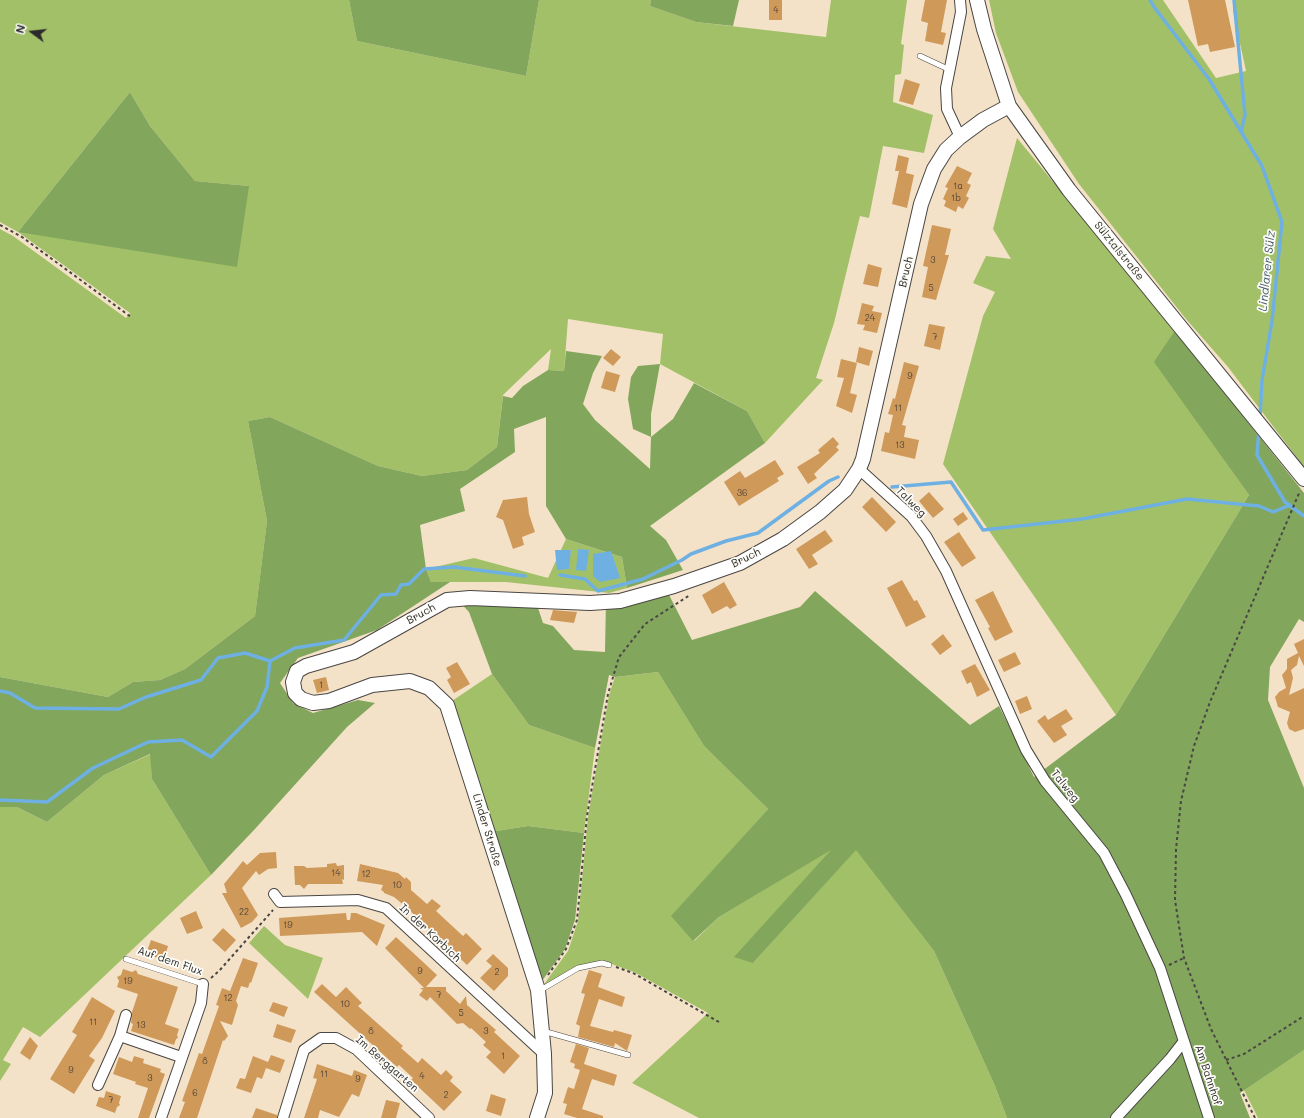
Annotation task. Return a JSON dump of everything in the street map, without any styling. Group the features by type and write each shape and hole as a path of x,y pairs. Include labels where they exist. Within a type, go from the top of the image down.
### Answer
{"street":[{"path":"960,0 961,12 946,88 947,109 960,137"},
{"name":"Sülztalstraße","path":"977,0 984,29 1010,106 1069,190 1267,432 1302,484"},
{"name":"Bruch","path":"295,693 293,682 297,671 306,666 354,652 447,600 470,598 590,603 620,601 674,586 740,563 783,539 820,512 845,490 859,469 863,459 921,204 927,184 940,158 960,137 983,120 1010,106"},
{"name":"Talweg","path":"859,469 910,516 926,536 946,571 1026,750 1045,781 1104,853 1126,895 1160,968 1184,1040"},
{"name":"Linder Straße","path":"295,693 301,699 313,703 329,701 372,685 410,682 430,688 447,705 538,991 544,1054 545,1093 536,1118"},
{"name":"In der Korbich","path":"277,898 358,900 386,908 544,1054"},
{"name":"Auf dem Flux","path":"162,1118 201,1003 203,984"},
{"path":"98,1085 120,1036 126,1015"},
{"path":"120,1036 182,1057"},
{"name":"Im Berggarten","path":"283,1118 304,1050 321,1038 336,1038 356,1049 429,1118"},
{"path":"1116,1118 1170,1059 1184,1040"},
{"name":"Am Bahnhof","path":"1184,1040 1209,1118"}],"lane":[{"path":"920,56 942,68 950,70"},
{"name":"Auf dem Flux","path":"126,959 203,984"},
{"path":"538,991 578,968 602,963 609,965"},
{"path":"542,1031 628,1054"}],"path":[{"path":"0,225 22,237 131,317"},
{"path":"1255,1118 1205,1015 1184,958 1175,900 1176,849 1181,801 1194,746 1210,702 1302,484"},
{"path":"538,991 566,949 577,920 587,816 608,694 619,657 645,624 696,591"},
{"path":"203,984 219,971 277,898"},
{"path":"1160,968 1184,958"},
{"path":"609,965 633,973 719,1022"},
{"path":"1226,1060 1244,1054 1304,1016"}],"green space":[{"path":"0,0 349,0 357,41 526,76 539,0 651,0 650,6 696,22 826,37 831,0 907,0 901,44 904,45 901,74 895,75 893,102 933,115 924,153 883,146 869,218 860,216 834,323 816,378 823,380 765,443 747,411 660,364 663,334 568,319 564,371 548,370 551,349 503,395 497,447 467,470 422,476 378,466 270,417 248,421 267,521 255,616 185,669 160,680 133,682 108,697 0,677 0,229 13,236 126,318 130,313 18,232 0,222","holes":["130,92 150,126 195,181 249,186 18,232"]},
{"path":"349,0 539,0 526,76 357,41"},
{"path":"651,0 739,0 733,26 696,22 650,6"},
{"path":"989,0 1163,0 1216,78 1246,71 1233,11 1235,0 1304,0 1304,467 1228,367 1186,319 1079,184 1018,92 996,33"},
{"path":"130,92 150,126 195,181 249,186 237,267 18,232"},
{"path":"1017,138 1175,330 1155,362 1249,495 1116,715 943,464 983,316 995,292 973,283 986,256 1011,259 993,229"},
{"path":"1175,330 1304,493 1304,622 1299,619 1270,667 1268,700 1304,788 1304,1050 1240,1093 1250,1118 1007,1118 995,1086 934,951 856,850 753,963 734,957 831,850 719,917 693,941 671,916 768,809 704,746 658,672 615,677 609,675 595,748 529,725 492,674 469,612 455,597 534,596 543,623 553,626 574,650 605,652 606,599 665,587 692,640 800,607 815,591 970,725 999,706 1034,777 1116,715 1249,495 1154,362"},
{"path":"566,351 602,356 593,373 583,404 595,420 650,469 651,437 673,419 694,383 747,411 765,443 650,526 666,540 683,570 627,588 622,557 566,539 546,506 546,417 514,429 515,452 460,489 465,511 420,525 426,569 431,582 450,582 377,630 298,658 280,683 293,703 313,713 358,700 375,703 347,727 254,830 211,875 152,779 150,754 104,775 47,822 17,807 0,807 0,677 108,697 133,682 160,680 185,669 255,616 267,521 248,421 270,417 378,466 422,476 467,470 497,447 503,396 512,398 523,386 548,370 564,371"},
{"path":"660,364 651,414 651,437 633,429 628,399 631,377 638,366"},
{"path":"566,539 622,557 627,588 609,593 506,582 431,582 426,569 474,558 548,578"},
{"path":"658,672 704,746 768,809 672,916 694,941 719,917 833,848 753,963 856,849 934,951 995,1086 1007,1118 699,1118 632,1083 708,1013 634,972 603,961 578,966 542,987 568,951 578,921 588,817 609,695 615,677"},
{"path":"492,674 529,725 595,748 584,833 528,826 490,832 449,703"},
{"path":"151,754 152,779 211,875 40,1037 23,1027 3,1060 11,1064 0,1081 0,807 17,807 47,822 104,775"},
{"path":"528,826 584,833 575,920 565,949 539,985 490,832"},
{"path":"264,926 285,945 323,958 308,999 249,943"},
{"path":"1304,1050 1304,1118 1258,1118 1244,1090"}],"water":[{"path":"578,549 589,550 586,571 576,570"},
{"path":"555,550 571,550 569,569 557,570"},
{"path":"611,551 620,578 600,582 593,576 593,554"}],"building":[{"path":"769,0 782,0 782,20 769,20"},
{"path":"925,0 947,0 941,32 946,33 943,45 925,41 928,23 921,21"},
{"path":"1188,0 1225,0 1235,47 1210,52 1208,44 1198,46"},
{"path":"905,79 920,84 913,105 899,101"},
{"path":"898,155 909,158 906,173 914,175 907,208 892,204 899,171 895,171"},
{"path":"957,166 972,173 967,183 971,185 966,196 969,198 963,209 958,206 956,212 944,206 946,201 943,199 948,188 945,187"},
{"path":"932,225 951,229 945,255 949,255 936,300 922,297 928,267 923,266"},
{"path":"868,264 882,268 878,287 863,284"},
{"path":"862,303 874,306 872,311 882,313 877,333 863,330 865,325 857,324"},
{"path":"929,324 945,327 940,350 924,346"},
{"path":"859,347 873,351 869,366 856,362"},
{"path":"611,349 621,357 613,366 603,358"},
{"path":"841,359 857,363 850,393 857,395 852,413 836,406 844,378 837,377"},
{"path":"904,362 919,366 902,425 906,426 904,437 919,440 915,459 881,451 885,432 889,433 893,415 888,414 893,398 895,399"},
{"path":"606,371 620,375 615,392 601,388"},
{"path":"833,437 839,444 836,447 839,450 814,474 817,478 808,484 797,467 820,453 818,450"},
{"path":"775,460 784,474 777,478 779,481 739,506 724,482 740,471 745,478"},
{"path":"929,492 944,509 933,518 919,501"},
{"path":"527,497 529,514 535,532 522,537 524,545 513,549 503,520 496,517 503,500"},
{"path":"872,497 896,522 886,532 862,507"},
{"path":"963,512 968,519 958,526 953,519"},
{"path":"825,530 833,541 812,555 818,564 809,569 796,549"},
{"path":"959,532 976,558 962,567 944,542"},
{"path":"902,580 914,601 917,600 926,617 906,627 887,588"},
{"path":"724,582 737,605 730,609 727,606 712,614 702,595"},
{"path":"993,591 1013,632 995,641 988,628 990,627 975,600"},
{"path":"553,610 577,612 574,623 550,620"},
{"path":"943,634 952,646 940,655 931,644"},
{"path":"1304,639 1304,666 1299,656 1297,665 1291,670 1293,678 1289,695 1304,688 1304,729 1295,732 1289,729 1287,723 1290,712 1278,707 1275,697 1279,692 1286,688 1282,675 1287,669 1287,659 1298,653 1294,644"},
{"path":"1015,652 1021,664 1004,672 998,660"},
{"path":"457,662 470,684 454,693 447,680 451,677 446,668"},
{"path":"975,664 990,690 977,697 971,682 967,684 961,671"},
{"path":"326,677 329,690 317,693 313,680"},
{"path":"1027,696 1032,709 1020,714 1015,701"},
{"path":"1066,709 1073,719 1061,726 1067,735 1054,743 1037,721 1045,715 1048,720"},
{"path":"276,852 277,868 268,869 259,875 256,871 242,888 258,915 252,922 241,928 222,893 227,893 224,884 243,861 247,865 260,853"},
{"path":"336,863 337,866 344,865 344,880 342,879 343,884 308,884 304,889 300,885 295,885 294,866 304,866 307,868 327,867 327,864"},
{"path":"360,864 398,873 405,879 406,877 411,882 411,890 427,904 432,899 441,906 436,911 463,936 466,933 482,949 467,965 407,908 394,897 384,893 381,890 383,885 357,881"},
{"path":"196,911 203,928 187,934 180,918"},
{"path":"346,913 347,920 350,920 351,913 356,913 385,925 377,946 362,932 280,936 279,918"},
{"path":"223,928 236,940 225,952 212,940"},
{"path":"396,937 437,975 426,987 446,987 446,991 460,1004 466,996 467,1005 496,1030 494,1032 520,1056 504,1074 486,1057 491,1052 483,1045 486,1042 471,1028 470,1029 463,1023 457,1024 430,997 427,1001 419,995 423,990 420,988 424,988 385,948"},
{"path":"151,940 168,946 164,960 146,954"},
{"path":"493,954 508,968 508,976 494,991 480,978 492,966 486,961"},
{"path":"243,958 258,963 248,988 241,986 236,1001 238,1005 232,1025 220,1021 228,1036 224,1041 223,1040 197,1118 179,1118 185,1102 182,1101 199,1053 202,1054 219,1006 216,1005 222,988 230,991"},
{"path":"123,969 132,972 136,970 138,974 178,987 165,1024 179,1029 177,1035 178,1038 176,1039 174,1045 131,1031 133,1024 131,1023 132,1012 138,994 117,987 119,981 117,977 121,975"},
{"path":"589,970 602,974 598,987 625,997 622,1007 599,999 590,1026 632,1035 627,1051 615,1043 614,1047 578,1037 580,1026 576,1024 585,994 581,993"},
{"path":"322,984 336,997 346,987 362,1003 358,1006 403,1046 401,1048 418,1063 422,1058 441,1075 446,1070 453,1077 450,1081 462,1092 444,1111 411,1080 413,1078 399,1065 397,1067 314,992"},
{"path":"92,997 115,1011 102,1038 89,1056 95,1060 74,1094 50,1079 77,1035 72,1032"},
{"path":"273,1002 288,1007 284,1017 269,1011"},
{"path":"277,1024 296,1030 291,1043 273,1037"},
{"path":"30,1037 38,1046 30,1060 20,1053"},
{"path":"576,1044 589,1048 584,1064 617,1075 614,1086 592,1079 582,1109 603,1116 603,1118 577,1118 564,1114 567,1104 563,1103 568,1087 574,1089 580,1070 574,1068 575,1064 570,1062"},
{"path":"271,1055 285,1060 280,1073 266,1068 262,1079 257,1077 251,1093 236,1088 240,1078 245,1079 253,1056 268,1062"},
{"path":"134,1056 144,1059 143,1063 161,1069 160,1072 165,1074 149,1118 138,1118 148,1088 113,1074 119,1057 132,1062"},
{"path":"317,1064 352,1076 354,1070 367,1075 359,1097 352,1094 339,1117 320,1110 318,1118 304,1118 317,1079 313,1078"},
{"path":"106,1091 121,1096 119,1103 120,1105 117,1107 115,1113 96,1106 99,1097 104,1098"},
{"path":"491,1094 506,1099 501,1116 486,1111"},
{"path":"386,1100 400,1103 396,1118 381,1118"},
{"path":"256,1108 277,1115 277,1118 252,1118"}],"waterway":[{"name":"Lindlarer Sülz","path":"1150,0 1209,79 1262,166 1282,222 1272,321 1262,380 1260,417"},
{"path":"1234,0 1245,115 1241,132"},
{"name":"Lindlarer Sülz","path":"1259,430 1257,455 1285,502 1304,516"},
{"path":"560,575 585,579 598,591 643,579 691,554 726,541 758,533 829,481 838,477"},
{"path":"892,487 951,482 983,530 1082,519 1187,499 1259,506 1273,512 1290,505"},
{"path":"0,691 10,693 35,708 119,709 146,697 201,680 218,658 245,653 270,661 295,648 344,640 381,595 396,594 401,585 409,584 424,569 454,567 525,576"},
{"path":"0,800 47,802 93,768 148,742 182,740 211,757 257,711 267,687 270,661"}]}
